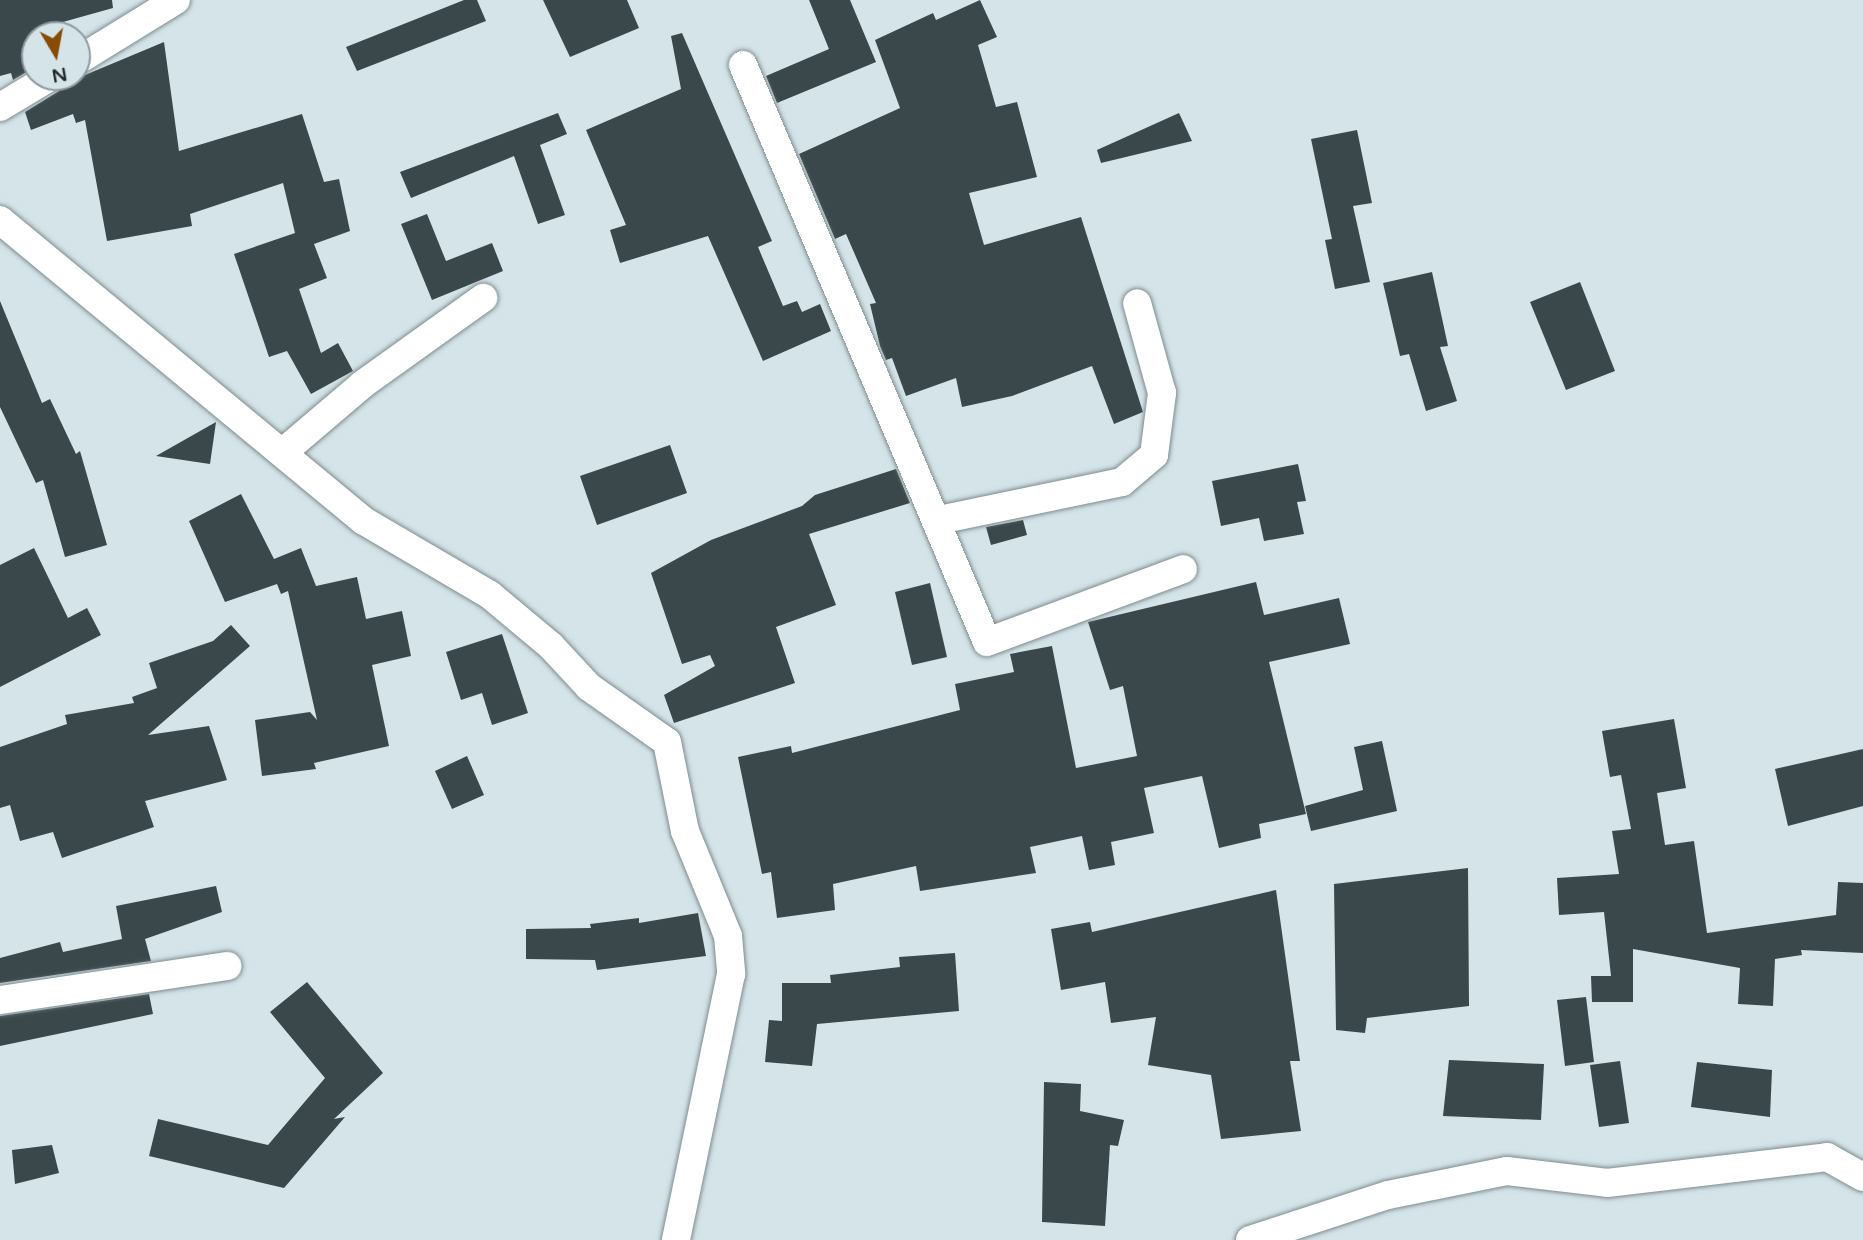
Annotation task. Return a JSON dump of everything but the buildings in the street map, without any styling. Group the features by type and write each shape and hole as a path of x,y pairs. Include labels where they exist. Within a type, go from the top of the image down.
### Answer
{"street":[{"path":"91,52 176,0"},
{"path":"743,65 939,520 987,642 1183,569"},
{"path":"0,107 27,91"},
{"path":"0,220 364,521 490,595 551,646 589,687 667,742 685,831 728,936 731,974 676,1240"},
{"path":"282,453 363,384 484,298"},
{"path":"939,520 1122,482 1154,455 1162,393 1137,303"},
{"path":"0,1000 227,966"},
{"path":"1250,1240 1388,1195 1507,1171 1608,1183 1827,1157 1863,1177"}]}
